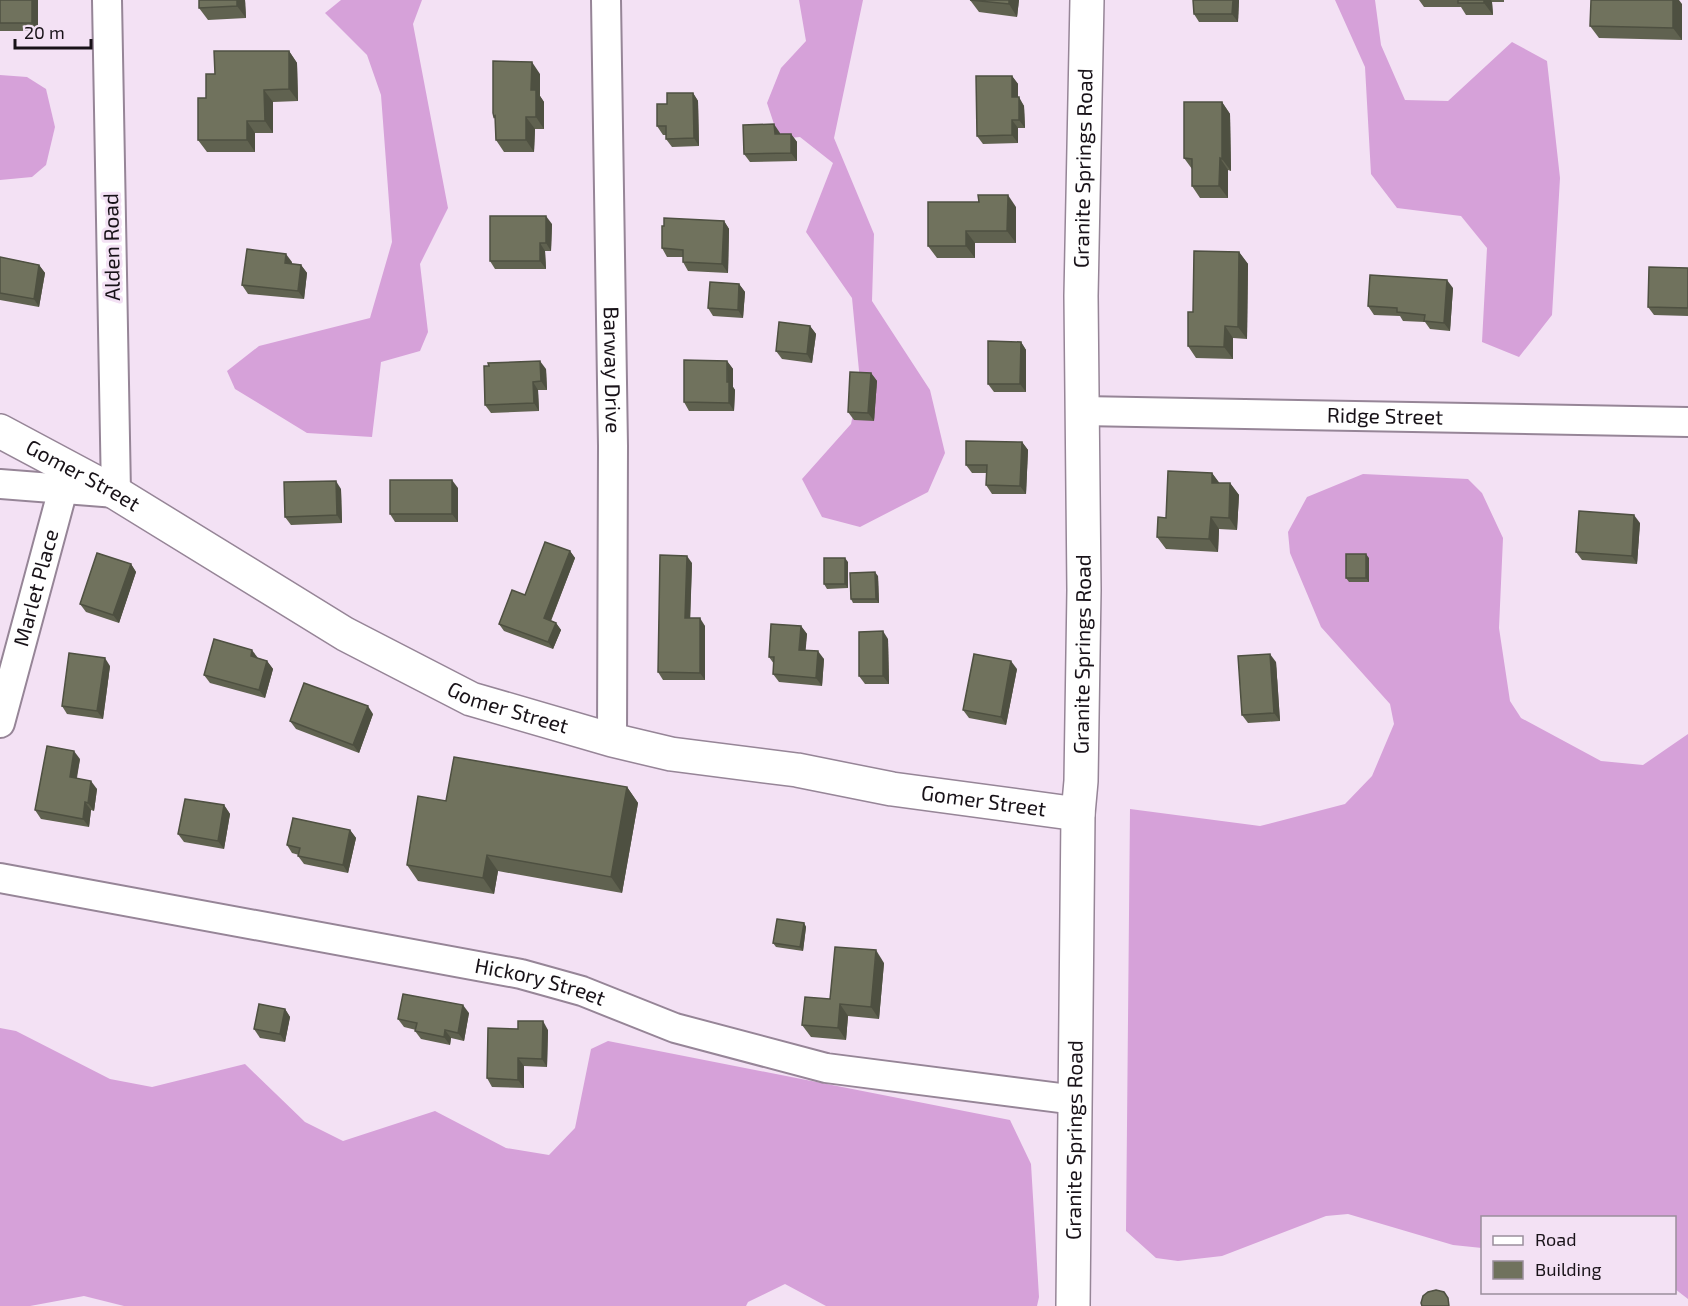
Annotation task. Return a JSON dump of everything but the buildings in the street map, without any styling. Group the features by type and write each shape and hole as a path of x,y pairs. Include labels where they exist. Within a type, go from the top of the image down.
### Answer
{"street":[{"name":"Alden Road","path":"107,0 116,493"},
{"name":"Barway Drive","path":"606,0 613,446 612,740"},
{"name":"Granite Springs Road","path":"1073,1306 1078,814 1081,781 1084,590 1081,296 1087,0"},
{"name":"Ridge Street","path":"1082,411 1688,422"},
{"name":"Gomer Street","path":"0,431 116,493 345,634 471,699 612,740 671,754 796,770 892,789 1078,814"},
{"path":"0,484 116,493"},
{"name":"Marlet Place","path":"0,723 63,489"},
{"name":"Hickory Street","path":"0,878 521,975 582,991 675,1028 826,1068 1076,1100"}],"shaded area":[{"path":"341,0 422,0 413,24 448,208 420,264 428,332 420,351 381,362 372,437 307,433 235,389 227,371 259,346 370,318 392,242 381,95 367,55 325,13"},
{"path":"799,0 863,0 834,138 874,234 872,301 930,390 945,453 928,492 860,527 822,517 802,479 851,424 860,381 852,298 806,232 833,163 800,137 779,139 767,103 781,68 806,41"},
{"path":"1335,0 1375,0 1381,45 1405,100 1448,101 1512,42 1547,61 1560,178 1552,315 1519,357 1482,342 1487,248 1461,216 1397,208 1371,174 1365,67"},
{"path":"0,75 27,77 46,89 55,127 46,165 32,177 0,180"},
{"path":"1363,474 1468,479 1482,493 1503,538 1499,628 1510,701 1521,718 1601,761 1643,765 1688,734 1688,1299 1676,1290 1676,1216 1481,1216 1481,1248 1453,1245 1348,1214 1326,1216 1222,1256 1178,1261 1156,1258 1126,1231 1130,809 1260,826 1345,804 1372,776 1394,724 1390,704 1321,627 1290,553 1288,532 1307,497"},
{"path":"0,1028 16,1031 110,1079 152,1087 245,1064 305,1122 343,1141 435,1111 506,1148 549,1155 575,1128 591,1049 608,1041 1010,1120 1031,1164 1039,1297 1037,1306 826,1306 785,1284 748,1302 746,1306 124,1306 84,1296 30,1306 0,1306"}]}
